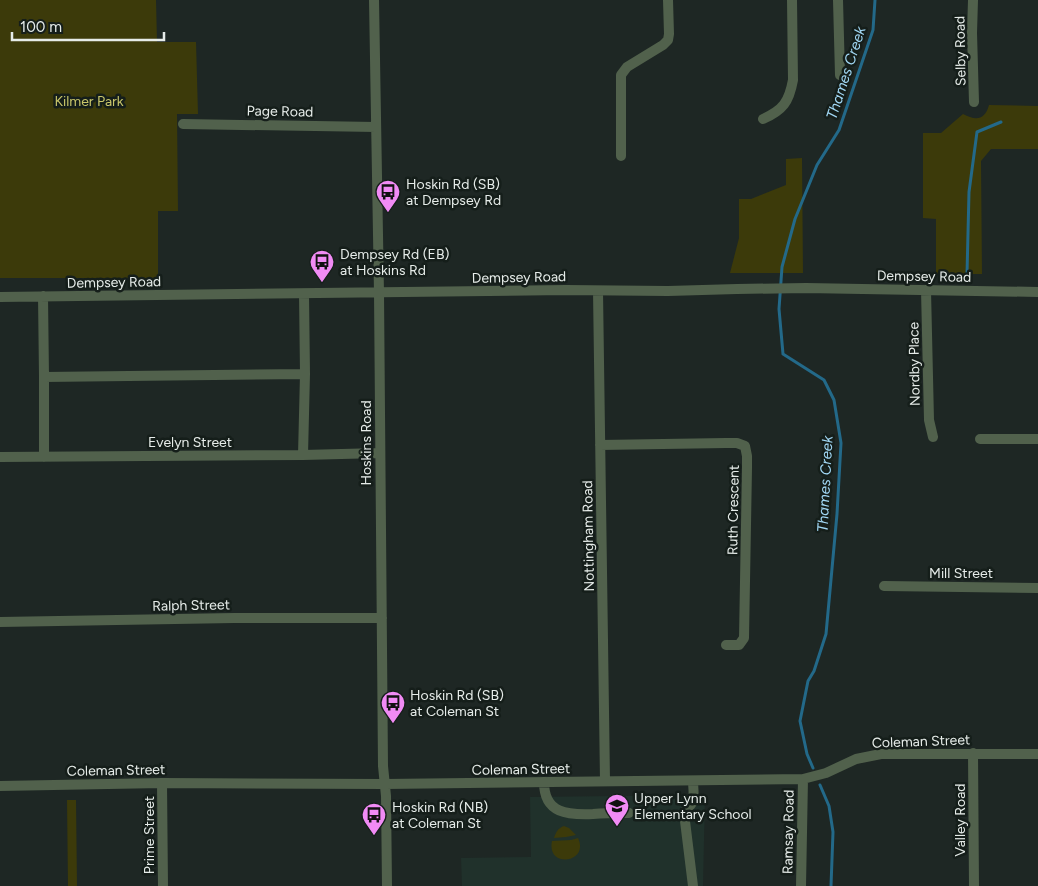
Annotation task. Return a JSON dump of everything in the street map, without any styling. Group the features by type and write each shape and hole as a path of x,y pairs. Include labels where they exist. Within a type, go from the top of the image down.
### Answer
{"street":[{"name":"Hoskins Road","path":"374,0 379,293 383,766 386,796 387,886"},
{"path":"620,156 621,75 627,67 668,40 668,0"},
{"path":"763,119 781,109 788,99 792,88 792,0"},
{"path":"838,0 840,75"},
{"name":"Selby Road","path":"973,0 974,102"},
{"name":"Page Road","path":"183,124 376,127"},
{"name":"Dempsey Road","path":"0,297 806,288 1038,292"},
{"name":"Nordby Place","path":"926,290 929,420 932,437"},
{"name":"Nottingham Road","path":"598,291 604,781"},
{"path":"303,455 304,294"},
{"path":"43,296 44,457"},
{"path":"44,377 305,374"},
{"path":"980,439 1038,439"},
{"name":"Ruth Crescent","path":"600,445 737,443 745,446 748,468 744,638 739,645 726,646"},
{"name":"Evelyn Street","path":"0,457 380,453"},
{"name":"Mill Street","path":"884,586 1038,588"},
{"name":"Ralph Street","path":"0,622 234,618 382,618"},
{"name":"Coleman Street","path":"0,786 162,783 385,784 803,779 818,776 856,759 868,756 910,754 1038,754"},
{"name":"Valley Road","path":"973,754 974,886"},
{"name":"Ramsay Road","path":"801,886 803,779"},
{"path":"693,781 693,801 684,813 693,886"},
{"path":"544,782 544,790 549,803 560,811 579,814 629,812"},
{"name":"Prime Street","path":"162,783 163,886"}],"shaded area":[{"name":"Upper Lynn Elementary School","path":"705,795 703,886 462,886 461,858 531,857 530,797"}],"green space":[{"name":"Kilmer Park","path":"0,0 156,0 157,42 196,42 198,114 177,114 178,211 158,211 158,278 0,278"},
{"path":"989,105 1038,106 1038,149 991,149 981,161 982,274 936,274 936,219 923,218 923,133 941,133 963,114 972,118 979,118 985,114"},
{"path":"802,158 803,273 730,273 739,238 739,199 751,199 786,185 786,159"},
{"path":"67,800 76,800 77,886 68,886"},
{"path":"564,826 576,835 554,838 558,830"},
{"path":"578,838 580,846 578,853 573,857 561,859 555,856 552,850 552,841"}],"waterway":[{"name":"Thames Creek","path":"813,768 807,754 800,721 808,681 814,671 826,634 837,514 841,443 834,400 824,380 783,354 779,309 782,267 795,219 817,165 839,130 873,30 875,0"},
{"path":"967,274 969,192 977,132 1001,122"},
{"name":"Thames Creek","path":"820,785 829,806 833,832 831,886"}],"place":[{"name":"Hoskin Rd (SB) at Dempsey Rd","path":"388,213"},
{"name":"Dempsey Rd (EB) at Hoskins Rd","path":"322,283"},
{"name":"Hoskin Rd (SB) at Coleman St","path":"393,724"},
{"name":"Upper Lynn Elementary School","path":"617,827"},
{"name":"Hoskin Rd (NB) at Coleman St","path":"374,836"}]}
